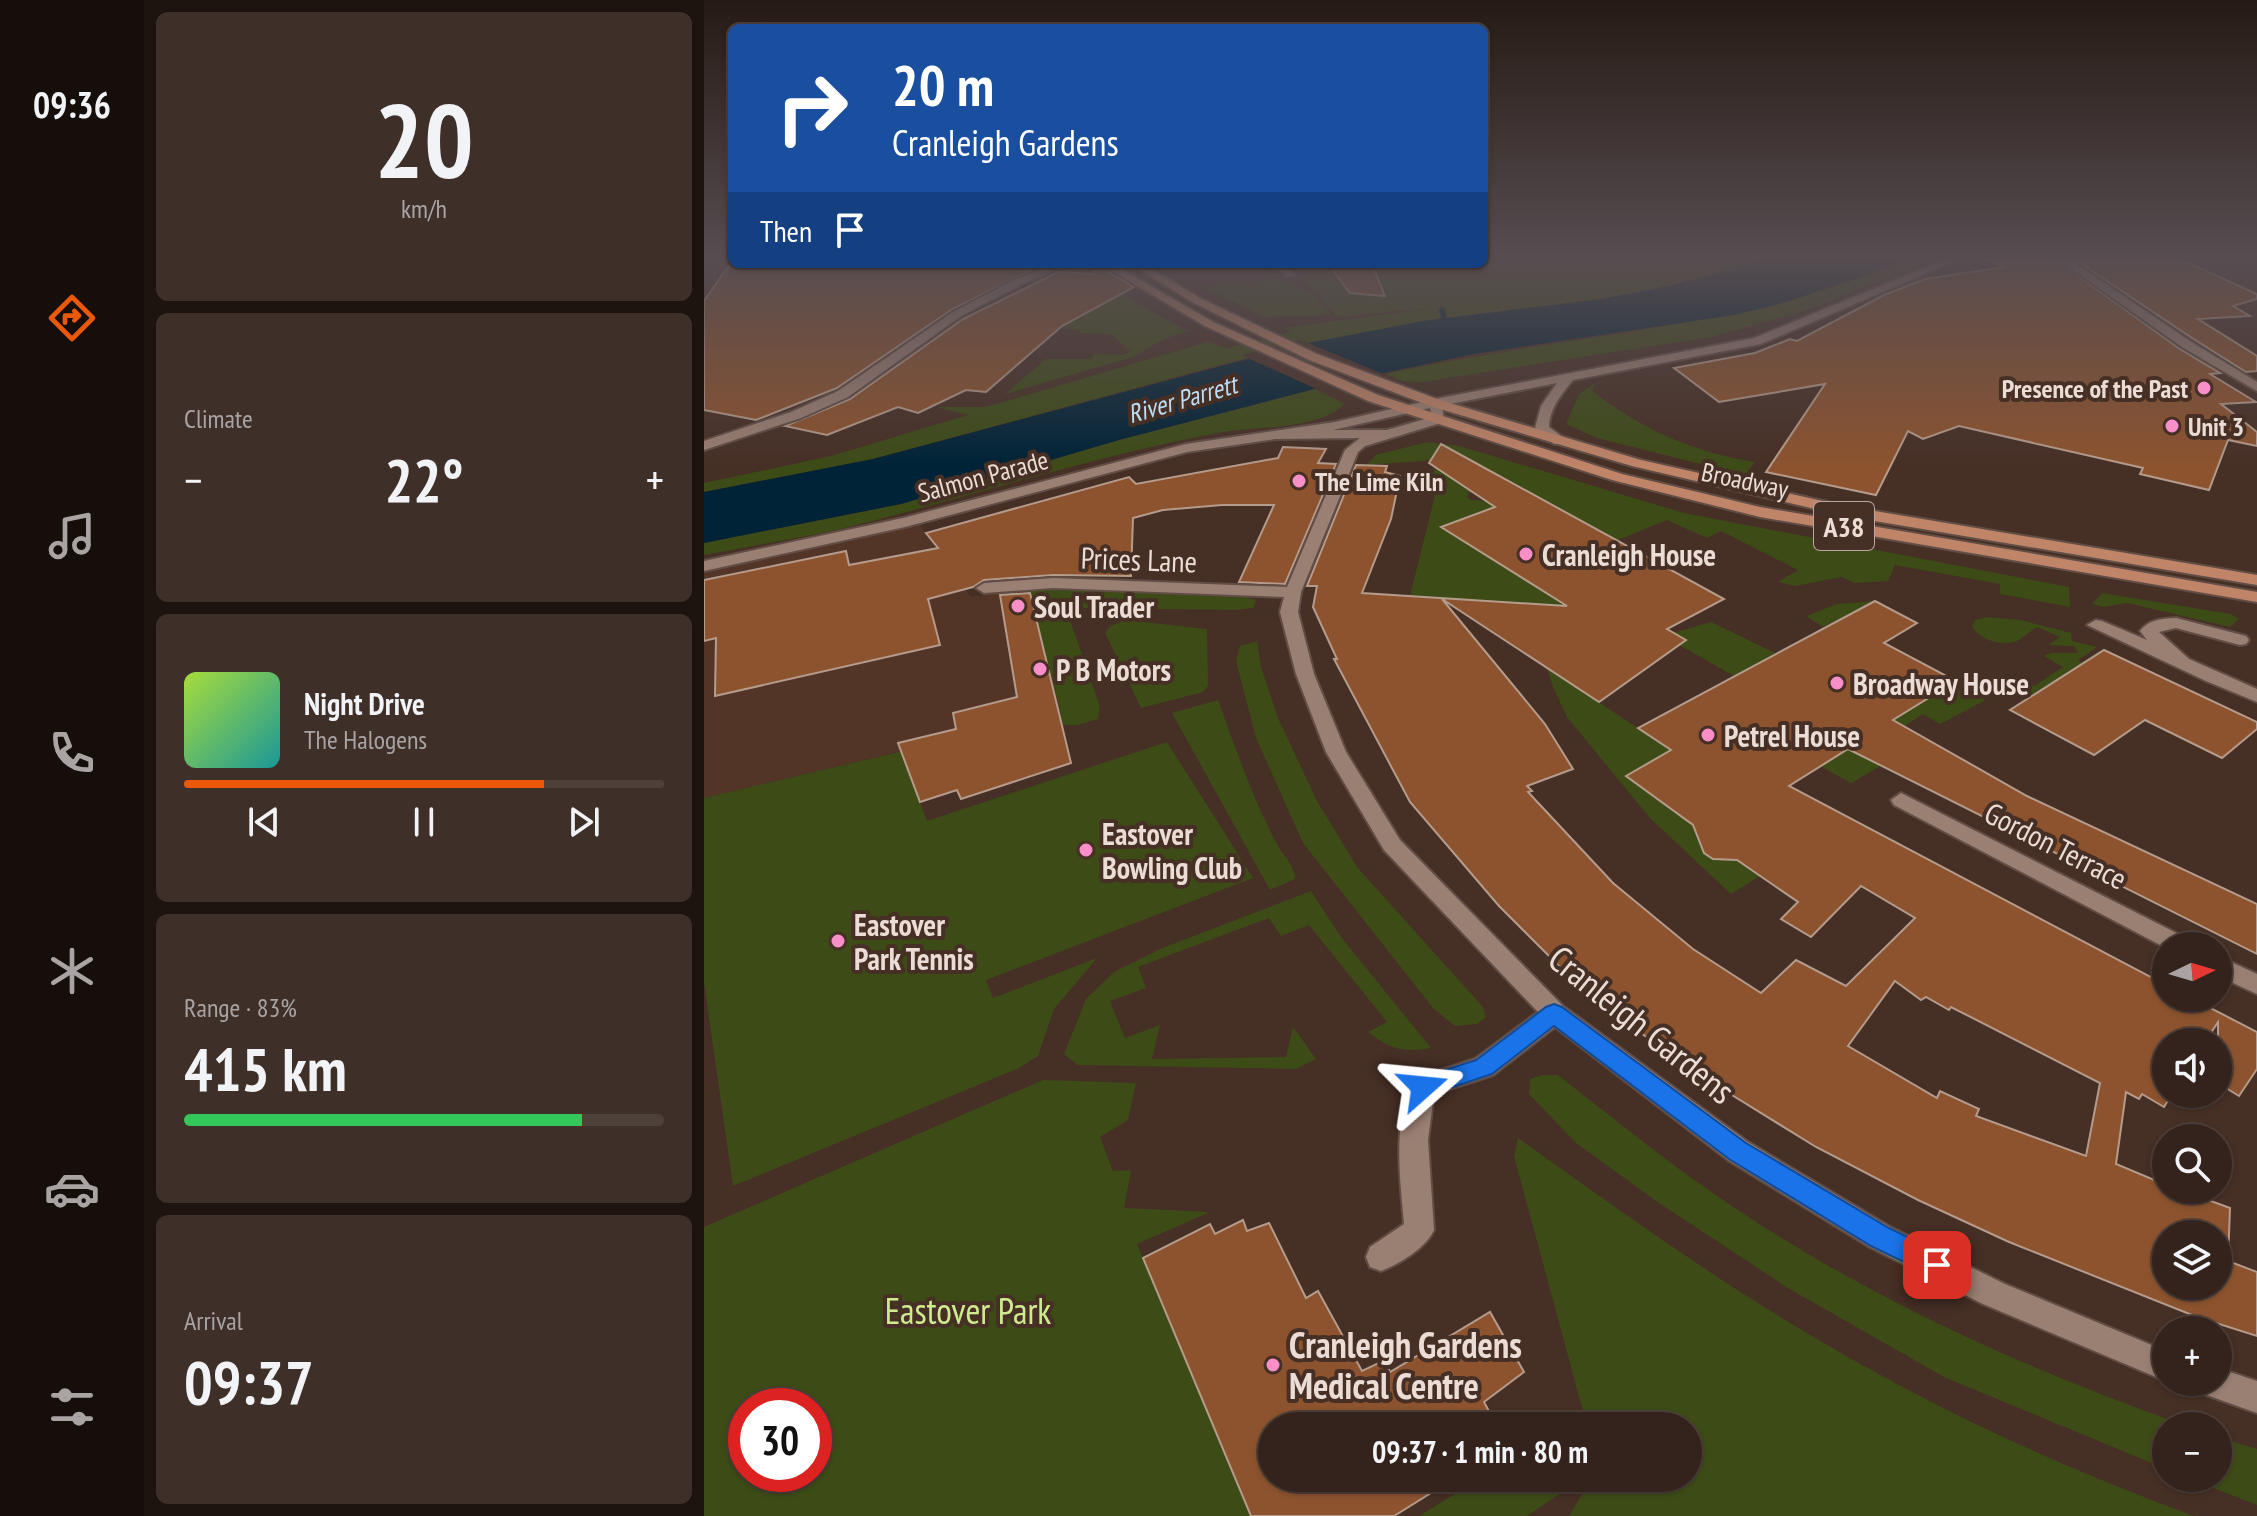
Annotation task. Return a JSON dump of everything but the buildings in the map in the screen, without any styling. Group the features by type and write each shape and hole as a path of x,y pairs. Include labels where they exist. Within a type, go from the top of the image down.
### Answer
{"main road":[{"name":"A38","path":"1213,326 1373,398"},
{"name":"Broadway","path":"1247,326 1313,357 1435,403 1700,479 1845,511 2257,580"},
{"name":"Broadway","path":"1373,398 1617,477 1760,512 2257,597"}],"street":[{"path":"704,446 796,415 843,394 940,326"},
{"name":"Salmon Parade","path":"704,566 905,522 1186,448 1335,426 1571,375 1757,341 1794,326"},
{"path":"2160,326 2257,387"},
{"path":"1559,441 1542,428 1541,421 1549,403 1571,375"},
{"path":"1366,418 1373,398"},
{"path":"1435,403 1439,419"},
{"name":"Salmon Parade","path":"1275,435 1388,434 1439,419"},
{"name":"Cranleigh Gardens","path":"1388,434 1360,443 1352,450 1293,592 1289,612 1305,674 1336,752 1392,845 1554,1013 1738,1151 1880,1237 1994,1294 2152,1361"},
{"name":"Prices Lane","path":"984,588 1053,583 1293,592"},
{"path":"2176,659 2157,645 2149,631 2158,624 2176,623 2240,640"},
{"path":"2096,625 2257,696"},
{"name":"Gordon Terrace","path":"1901,800 2155,932"},
{"path":"2232,972 2257,985"},
{"path":"1381,1257 1419,1230 1412,1156 1415,1113 1423,1087 1484,1067 1554,1013"},
{"path":"2232,1389 2257,1397"}],"shaded area":[{"path":"916,519 971,597 1029,589 1061,713 704,798 704,566"}],"green space":[{"path":"1178,326 1188,331 1162,340 1133,357 1005,394 1046,359 1091,359 1096,354 1124,355 1130,351 1111,334 1080,333 1080,330 1061,328"},
{"path":"1400,326 1246,358 873,459 704,492 704,483 831,456 968,415 937,407 986,407 1208,342 1227,348 1291,332 1285,328"},
{"path":"1751,326 1711,337 1422,382 1402,381 1386,374 1452,361 1653,328"},
{"path":"1595,383 1592,391 1649,428 1710,452 1755,462 1745,475 1597,438 1566,424 1579,394"},
{"path":"1315,389 1345,404 1332,413 1301,423 1217,433 1170,443 841,529 704,555 704,543 901,504 1119,440"},
{"path":"1427,442 1459,446 1684,513 2069,587 2070,607 2000,594 2000,584 1895,565 1888,581 1855,583 1841,577 1795,586 1778,582 1798,570 1721,531 1707,538 1667,520 1613,542 1609,535 1488,469 1455,481 1470,491 1467,496 1470,500 1509,502 1442,528 1518,576 1542,566 1584,591 1560,603 1573,612 1531,604 1410,596 1440,475 1433,475 1436,460 1366,465 1376,455"},
{"path":"1029,589 1244,597 1256,600 1253,608 1236,610 1084,608 1067,611 1100,707 1098,719 1078,725 1058,725 1061,713"},
{"path":"2102,593 2231,614 2239,619 2230,627 2127,603 2104,607 2092,604"},
{"path":"1875,601 1823,627 1806,616 1837,604"},
{"path":"1988,617 2020,620 2071,633 2072,641 2097,647 2078,660 2083,663 2021,701 2017,678 2034,686 2063,667 2044,656 2078,653 2074,646 2048,645 2060,637 2037,627 2014,642 1990,640 1979,635 1972,626 1975,620"},
{"path":"1126,620 1207,629 1208,686 1203,692 1141,708 1105,633 1110,626"},
{"path":"1711,622 1775,653 1734,676 1679,645 1686,640 1673,633"},
{"path":"1257,641 1261,667 1278,718 1317,801 1357,867 1483,1007 1486,1017 1477,1024 1455,1026 1433,1008 1303,843 1256,738 1236,661 1240,646"},
{"path":"1542,652 1571,684 1671,750 1626,776 1704,834 1698,841 1704,853 1778,865 1731,894 1650,818 1567,717"},
{"path":"1974,669 1992,686 1984,701 1940,724 1923,714 1879,743 1896,757 1851,783 1820,766 1956,681 1959,675"},
{"path":"1218,700 1261,811 1295,874 1295,879 1270,890 1172,713"},
{"name":"Eastover Park Tennis","path":"958,738 944,759 908,771 927,821 1167,742 1253,878 986,980 993,998 1097,958 1054,1009 1038,1056 1019,1068 733,1186 704,982 704,798"},
{"path":"1311,891 1341,937 1431,1048 1397,1048 1368,1032 1387,1022 1309,925 1281,936 1269,918 1138,967 1146,988 1110,1001 1125,1038 1160,1025 1152,1059 1286,1057 1293,1027 1316,1059 1296,1069 1078,1065 1064,1054 1086,999 1114,972 1160,949"},
{"path":"1558,1075 1693,1179 1809,1255 1870,1289 1994,1350 2152,1413 2152,1463 1944,1377 1788,1288 1659,1203 1576,1143 1529,1094 1530,1079"},
{"name":"Eastover Park","path":"1043,1080 1136,1083 1128,1120 1100,1137 1113,1171 1131,1170 1124,1208 1210,1212 1137,1244 1251,1516 704,1516 704,1227"},
{"path":"1518,1138 1694,1262 1785,1320 1917,1395 2074,1468 2194,1516 1569,1516 1584,1492 1702,1492 1702,1412 1583,1412 1514,1156"},
{"path":"2232,1441 2257,1449 2257,1505 2224,1492 2232,1492"},
{"path":"1458,1492 1562,1492 1527,1516 1419,1516"}],"water":[{"name":"River Parrett","path":"1398,326 1662,326 1474,354 1337,383 1119,440 901,504 704,543 704,492 873,459 1308,343"}],"pier":[{"path":"1301,340 1388,376 1321,391 1241,355"}],"place":[{"name":"Presence of the Past","path":"2204,388"},
{"name":"Unit 3","path":"2172,426"},
{"name":"The Lime Kiln","path":"1299,481"},
{"name":"Cranleigh House","path":"1526,554"},
{"name":"Soul Trader","path":"1018,606"},
{"name":"P B Motors","path":"1040,669"},
{"name":"Broadway House","path":"1837,683"},
{"name":"Petrel House","path":"1708,735"},
{"name":"Eastover Bowling Club","path":"1086,850"},
{"name":"Eastover Park Tennis","path":"838,941"},
{"name":"Cranleigh Gardens Medical Centre","path":"1273,1365"}],"route":[{"path":"1423,1087 1484,1067 1554,1013 1738,1151 1880,1237 1937,1265"}]}
